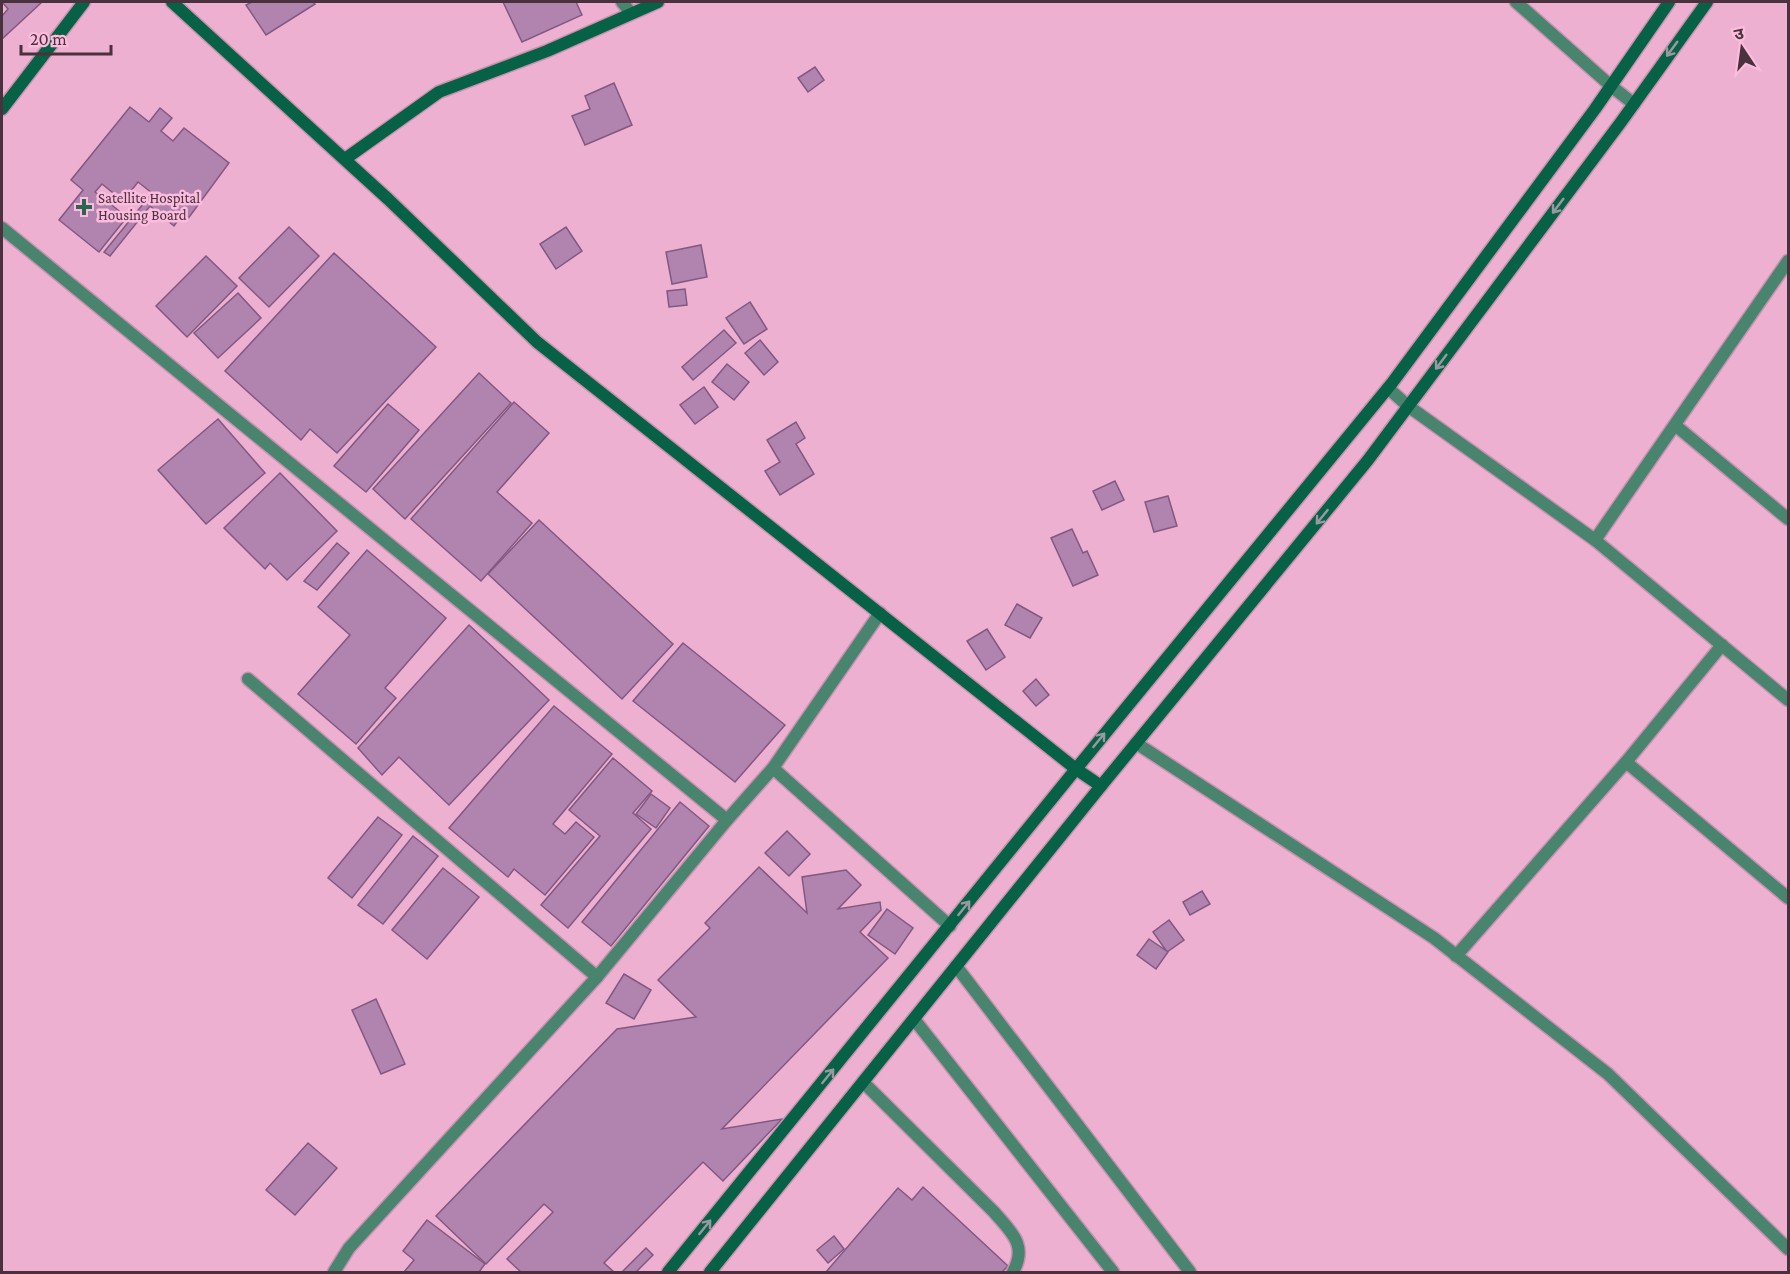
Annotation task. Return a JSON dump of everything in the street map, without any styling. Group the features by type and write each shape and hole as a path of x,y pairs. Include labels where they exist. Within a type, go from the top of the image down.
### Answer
{"street":[{"path":"2,109 84,2"},
{"path":"174,2 345,159 537,342 1076,769 1101,786"},
{"path":"622,2 631,13"},
{"path":"345,159 439,92 547,51 658,2"},
{"path":"1516,2 1634,104"},
{"path":"668,1272 1388,388 1611,86 1669,2"},
{"path":"710,1272 1101,786 1368,460 1634,104 1707,2"},
{"path":"2,228 727,820"},
{"path":"1595,540 1788,261"},
{"path":"1388,388 1408,406 1595,540 1788,700"},
{"path":"1675,425 1788,519"},
{"path":"334,1272 349,1248 597,977 773,768 880,613"},
{"path":"1456,956 1626,762 1722,645"},
{"path":"248,679 597,977"},
{"path":"1136,743 1424,932 1608,1074 1788,1250"},
{"path":"1626,762 1788,898"},
{"path":"773,768 950,926"},
{"path":"956,966 1190,1272"},
{"path":"914,1019 1113,1272"},
{"path":"863,1082 994,1212 1012,1233 1018,1244 1019,1261 1013,1272"}],"building":[{"path":"2,2 42,2 2,39 2,16 8,9"},
{"path":"252,2 313,2 315,4 266,35 246,5"},
{"path":"503,2 576,2 582,15 522,42"},
{"path":"815,67 824,80 808,92 798,78"},
{"path":"614,83 632,125 585,145 572,116 590,109 585,96"},
{"path":"130,107 149,122 160,108 172,118 161,131 173,141 184,128 229,163 187,220 181,216 174,226 150,206 110,256 104,252 152,193 138,182 123,201 102,184 95,192 127,217 99,252 59,220 83,190 71,180"},
{"path":"289,227 319,256 269,307 239,278"},
{"path":"566,227 582,251 556,269 540,244"},
{"path":"701,245 707,277 672,284 666,252"},
{"path":"334,253 436,347 337,453 310,429 301,440 225,371"},
{"path":"206,256 237,286 187,337 156,306"},
{"path":"685,289 687,305 669,307 667,291"},
{"path":"238,293 261,318 218,358 194,333"},
{"path":"750,302 767,329 744,344 726,318"},
{"path":"724,330 736,343 693,380 682,367"},
{"path":"760,340 778,362 764,375 745,353"},
{"path":"727,364 749,382 734,400 712,382"},
{"path":"479,373 511,403 405,519 373,489"},
{"path":"704,387 718,407 695,424 680,405"},
{"path":"514,402 549,433 497,492 532,523 481,581 411,519"},
{"path":"388,404 419,430 366,492 334,466"},
{"path":"218,419 265,473 206,524 158,470"},
{"path":"796,422 805,438 796,444 814,474 780,495 765,471 780,462 767,440"},
{"path":"280,473 337,531 287,580 270,563 265,569 224,528"},
{"path":"1115,481 1124,500 1102,510 1093,491"},
{"path":"1168,496 1177,526 1154,532 1145,502"},
{"path":"539,520 673,644 622,699 488,574"},
{"path":"1072,529 1083,553 1087,551 1098,575 1073,586 1051,538"},
{"path":"337,543 349,553 317,590 304,581"},
{"path":"367,550 446,618 385,688 396,698 356,744 298,694 350,635 318,607"},
{"path":"1017,604 1042,618 1030,638 1005,625"},
{"path":"469,625 549,700 449,805 399,757 382,775 358,748"},
{"path":"987,629 1005,657 986,670 967,641"},
{"path":"683,643 785,725 735,782 633,701"},
{"path":"1036,679 1049,695 1036,706 1023,691"},
{"path":"554,706 612,754 553,824 565,834 576,822 594,837 545,895 514,869 508,877 449,828"},
{"path":"613,758 652,791 633,813 651,829 568,928 541,905 600,836 569,810"},
{"path":"651,794 670,808 656,828 636,814"},
{"path":"680,802 709,826 611,946 582,922"},
{"path":"378,817 402,835 352,898 328,878"},
{"path":"787,831 810,854 789,876 765,853"},
{"path":"413,836 438,856 383,924 358,905"},
{"path":"759,867 807,913 802,877 846,870 861,885 838,909 880,902 881,910 860,932 888,958 722,1129 782,1119 723,1181 703,1162 604,1263 614,1272 521,1272 507,1259 553,1212 544,1204 486,1264 436,1216 617,1029 696,1017 658,980 710,928 705,923"},
{"path":"443,868 479,897 427,959 392,930"},
{"path":"1202,891 1210,904 1190,915 1183,902"},
{"path":"887,909 913,928 895,954 868,935"},
{"path":"1169,920 1184,940 1167,952 1153,932"},
{"path":"1149,939 1168,952 1156,969 1137,955"},
{"path":"624,974 651,990 634,1019 606,1003"},
{"path":"376,999 405,1064 381,1074 352,1010"},
{"path":"308,1143 337,1168 295,1215 266,1190"},
{"path":"923,1187 1008,1266 1002,1272 826,1272 898,1188 912,1200"},
{"path":"427,1220 485,1264 479,1272 404,1272 414,1260 403,1251"},
{"path":"834,1236 844,1249 828,1263 817,1250"},
{"path":"646,1248 653,1255 636,1272 622,1272"}],"place":[{"name":"Satellite Hospital Housing Board","path":"84,207"}]}
